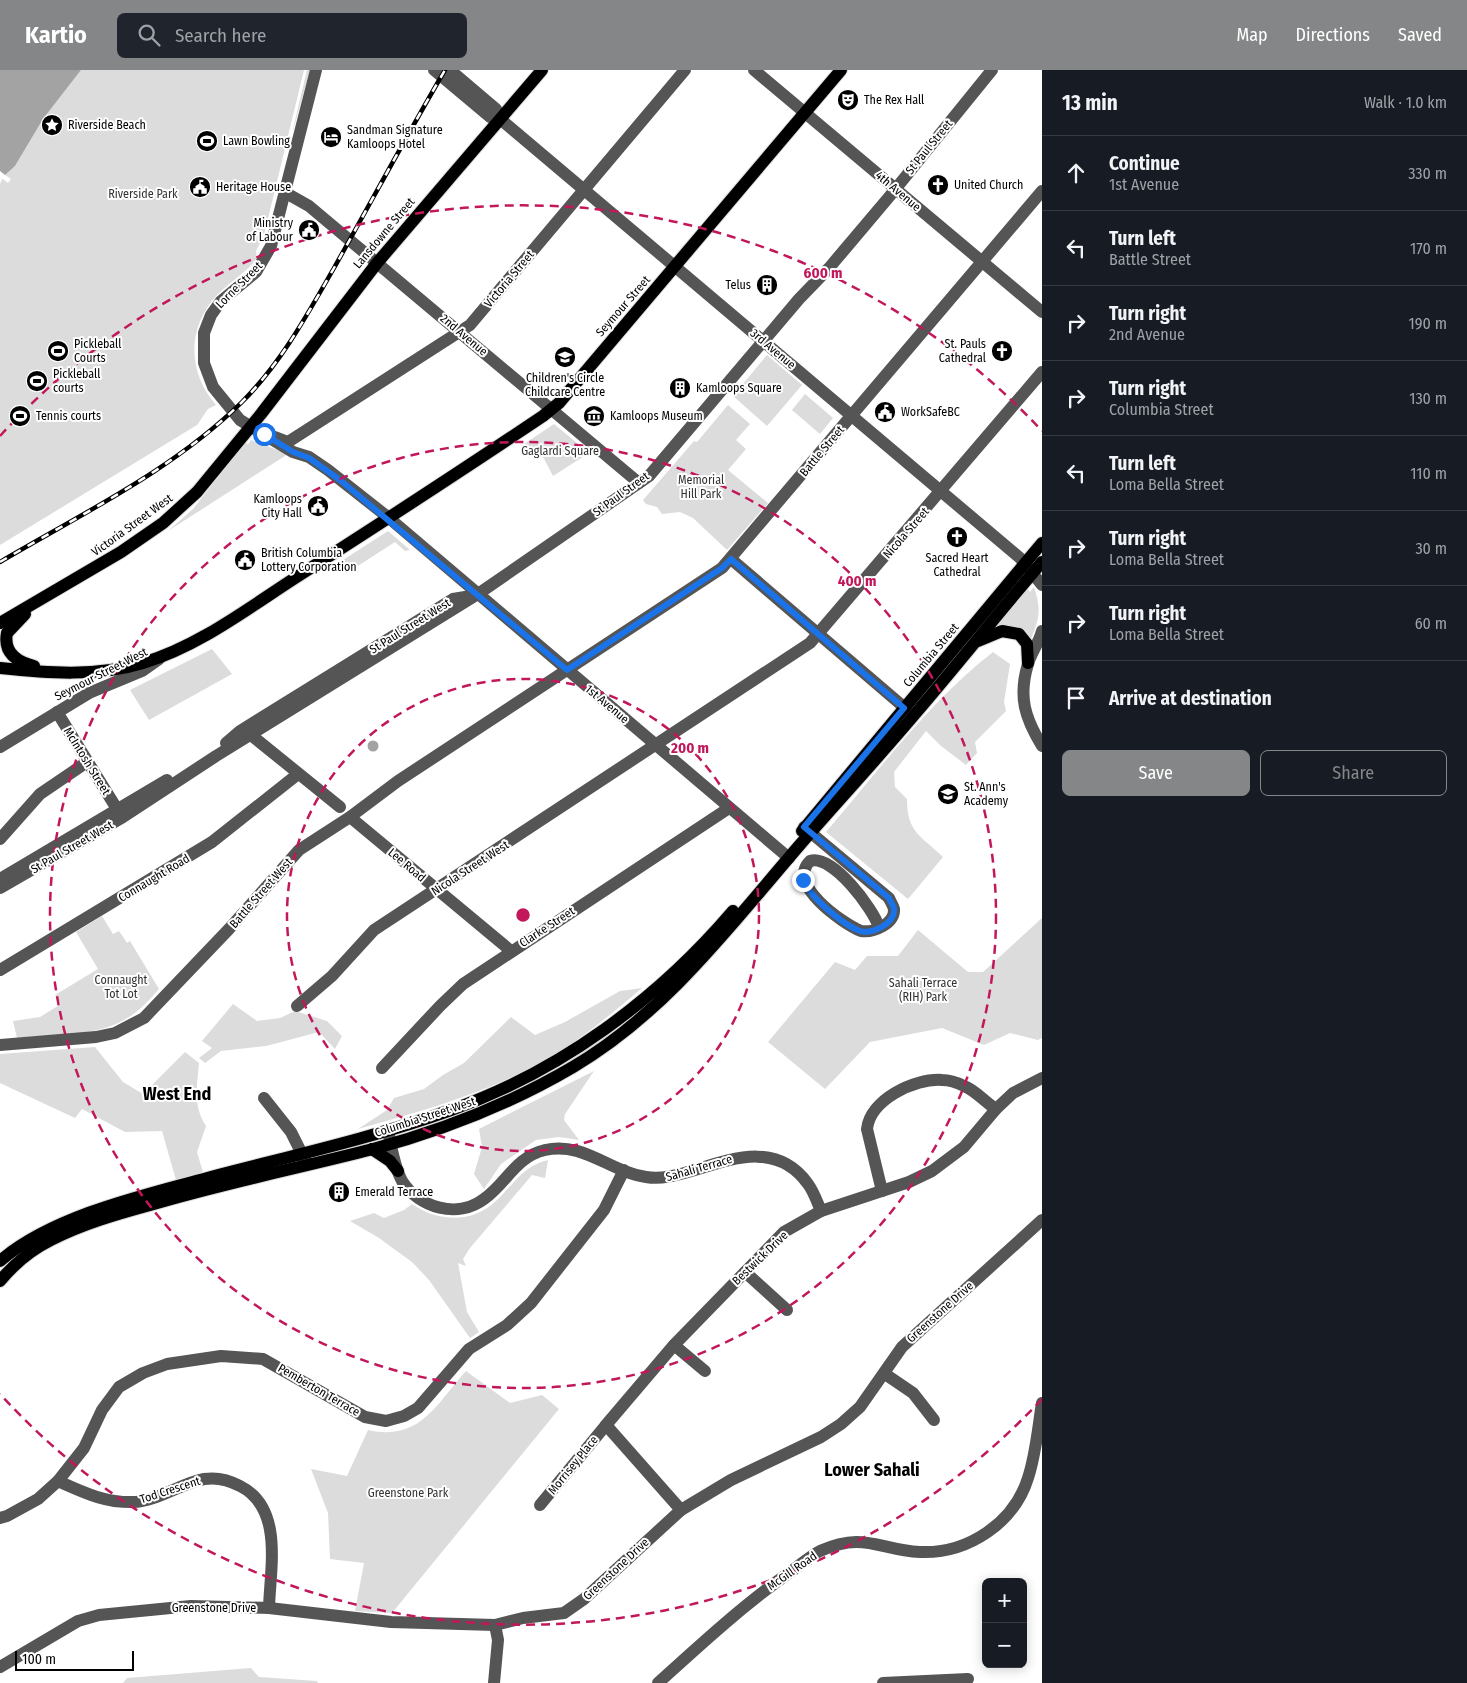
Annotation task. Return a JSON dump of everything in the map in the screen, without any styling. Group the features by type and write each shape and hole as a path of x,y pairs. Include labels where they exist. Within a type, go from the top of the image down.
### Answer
{"main road":[{"name":"Lansdowne Street","path":"253,423 377,263 542,70"},
{"name":"Seymour Street","path":"388,518 552,409 841,70"},
{"name":"Victoria Street West","path":"0,623 128,548 180,508 197,492 253,423"},
{"name":"Seymour Street West","path":"0,668 30,672 61,672 116,668 142,664 164,656 206,635 388,518"},
{"name":"Columbia Street","path":"786,855 976,642 1033,566 1042,543"},
{"name":"Columbia Street","path":"808,830 904,708 1033,566"},
{"path":"55,592 14,625 7,633 6,646 9,652 21,662 61,672"},
{"path":"976,642 1002,631 1018,634 1027,644 1028,663"},
{"name":"Columbia Street West","path":"0,1281 20,1260 36,1249 78,1228 304,1158 481,1099 565,1055 634,1008 687,961 786,855"},
{"name":"Columbia Street West","path":"0,1261 30,1239 75,1219 179,1186 304,1158 372,1149 457,1123 510,1100 575,1066 642,1017 695,969 786,855"},
{"path":"372,1149 390,1161 398,1171"}],"street":[{"name":"3rd Avenue","path":"434,70 490,117 499,118"},
{"name":"3rd Avenue","path":"450,70 496,109 499,118 941,492 1033,566 1042,585"},
{"name":"Victoria Street","path":"290,440 470,324 685,70"},
{"name":"4th Avenue","path":"754,70 1042,312"},
{"name":"St Paul Street","path":"478,594 650,476 896,189 992,70"},
{"name":"Lorne Street","path":"253,423 240,420 213,387 206,372 203,353 205,329 218,304 249,279 264,261 273,241 316,71"},
{"name":"Battle Street","path":"567,670 722,568 731,559 1042,191"},
{"name":"2nd Avenue","path":"286,193 309,206 639,483"},
{"name":"Nicola Street","path":"656,745 819,634 1042,372"},
{"name":"1st Avenue","path":"253,423 264,434 293,452 309,458 388,518 786,855"},
{"name":"1st Avenue","path":"253,423 290,440 301,447 309,458"},
{"path":"264,434 284,442 290,440"},
{"path":"731,559 904,708"},
{"name":"St Paul Street West","path":"0,888 123,818 216,756 478,594"},
{"name":"St Paul Street West","path":"216,756 224,744 240,731 453,599 478,594"},
{"path":"1042,632 1028,663 1022,699 1027,719 1042,746"},
{"name":"Seymour Street West","path":"0,747 89,693 142,671 164,656"},
{"name":"Battle Street West","path":"0,1045 96,1037 115,1033 144,1018 230,929 294,855 350,817 398,780 567,670"},
{"name":"McIntosh Street","path":"57,712 117,810"},
{"path":"251,735 340,807"},
{"name":"Nicola Street West","path":"296,1006 332,976 374,930 656,745"},
{"path":"0,840 40,794 87,762"},
{"name":"St Paul Street West","path":"0,879 169,779 193,772"},
{"name":"Connaught Road","path":"0,970 212,842 298,774"},
{"name":"Clarke Street","path":"382,1068 463,984 729,808"},
{"name":"Lee Road","path":"350,817 511,951"},
{"path":"808,830 889,898 894,908 893,914 886,925 879,927 861,931 829,910 811,893 804,882 803,873 807,864 814,860 822,862 850,883 867,904 879,927"},
{"name":"Bestwick Drive","path":"606,1425 674,1345 784,1232 821,1211 921,1177 947,1161 964,1147 996,1108 1013,1093 1042,1078"},
{"path":"882,1191 867,1129 868,1119 873,1110 886,1098 928,1081 942,1080 968,1088 996,1108"},
{"path":"264,1098 291,1132 304,1158"},
{"name":"Sahali Terrace","path":"388,1130 398,1171 410,1192 426,1204 448,1210 472,1206 484,1200 521,1161 544,1150 555,1148 580,1150 640,1176 659,1179 672,1177 728,1159 744,1156 768,1157 789,1166 809,1184 821,1211"},
{"name":"Pemberton Terrace","path":"0,1518 38,1499 58,1481 84,1448 102,1410 119,1387 142,1373 167,1364 195,1358 222,1356 263,1359 365,1417 386,1421 404,1416 418,1408 469,1350 507,1325 531,1303 604,1210 624,1170"},
{"name":"Greenstone Drive","path":"0,1668 73,1624 99,1615 191,1606 268,1608 391,1622 495,1626 523,1618 564,1612 584,1599 681,1510 731,1480 821,1437 841,1424 860,1407 885,1374 902,1347 1042,1220"},
{"path":"745,1272 787,1310"},
{"path":"674,1345 705,1371"},
{"path":"885,1374 913,1393 934,1420"},
{"name":"McGill Road","path":"658,1683 727,1620 819,1552 846,1543 870,1541 921,1552 949,1549 983,1536 1002,1521 1022,1492 1028,1478 1042,1404"},
{"path":"606,1425 681,1510"},
{"name":"Morrisey Place","path":"540,1505 606,1425"},
{"name":"Tod Crescent","path":"58,1481 98,1499 136,1502 204,1479 226,1479 249,1491 264,1509 272,1534 268,1608"},
{"path":"494,1683 498,1640 495,1626"},
{"path":"883,1683 968,1678"}],"green space":[{"name":"Riverside Park","path":"81,70 304,70 264,235 256,251 257,259 217,295 200,321 196,335 194,350 200,378 206,392 216,405 208,409 197,425 0,545 0,184 2,179 0,177 8,183 11,179 5,175 15,166 43,119"},
{"path":"307,70 310,70 293,131 293,129"},
{"path":"767,355 802,385 767,426 733,396"},
{"path":"805,394 833,418 820,434 792,410"},
{"name":"Memorial Hill Park","path":"728,405 750,424 736,440 746,449 728,470 768,503 727,550 693,518 680,512 662,514 657,507 646,504 643,500 694,441 697,442"},
{"name":"Gaglardi Square","path":"554,424 589,453 553,476 539,449 528,455 521,446"},
{"path":"251,440 288,454 168,531 193,509 245,443 248,444"},
{"path":"388,531 410,550 405,551 395,542 350,571 343,560"},
{"path":"1034,587 1039,609 1036,627 1030,641 993,628 1027,588 1030,592"},
{"path":"212,649 232,674 149,720 130,690"},
{"path":"993,652 1010,664 1004,702 1006,711 975,742 977,753 966,765 941,746 926,731 894,772 895,787 907,799 909,819 912,826 943,857 908,899 826,832 926,715 947,693"},
{"name":"Connaught Tot Lot","path":"102,916 113,934 119,931 127,943 130,941 159,989 134,1014 112,1025 72,1034 17,1038 13,1021 40,1017 61,1004 55,995 98,969 76,932"},
{"name":"Sahali Terrace (RIH) Park","path":"1042,918 1042,1038 1038,1040 1010,1033 984,1045 942,1028 870,1042 825,1089 768,1042 835,962 855,970 867,956 898,956 918,930 968,972 983,972"},
{"path":"674,980 623,1027 562,1068 510,1093"},
{"path":"642,988 572,1043 542,1062 507,1080 423,1110 358,1129 387,1110 394,1098 424,1089 464,1063 511,1017 535,1035 565,1022 620,991"},
{"path":"233,1004 257,1021 280,1018 295,1011 327,1021 342,1036 335,1049 319,1032 266,1046 221,1051 205,1063 199,1058 212,1048 202,1041"},
{"path":"95,1047 123,1082 143,1094 185,1052 199,1063 198,1103 199,1111 206,1126 197,1152 203,1172 176,1180 162,1131 125,1132 82,1109 75,1118 0,1083 0,1054"},
{"path":"594,1071 565,1114 564,1120 579,1140 559,1137 536,1140 501,1164 484,1189 474,1174 482,1147 479,1129"},
{"path":"548,1160 545,1178 532,1175 470,1248 463,1259 466,1266 458,1263 467,1312 479,1332 470,1338 429,1280 412,1262 379,1238 350,1221 374,1213 384,1218 404,1210 412,1204 422,1210 444,1217 466,1217 488,1208 532,1166"},
{"name":"Greenstone Park","path":"466,1371 510,1403 542,1395 559,1409 392,1613 355,1611 364,1563 330,1559 328,1513 311,1469 347,1476 368,1430 386,1432 401,1430 414,1425 436,1407"},
{"path":"251,1668 259,1677 317,1681 318,1683 123,1683 127,1678"}],"shaded area":[{"path":"0,70 81,70 43,119 15,166 5,175 0,171"},
{"path":"373,740 379,746 373,752 367,746"}],"railway":[{"path":"0,562 157,470 215,426 256,387 281,355 303,321 445,70"}],"place":[{"name":"The Rex Hall","path":"848,100"},
{"name":"Riverside Beach","path":"52,125"},
{"name":"Sandman Signature Kamloops Hotel","path":"331,137"},
{"name":"Lawn Bowling","path":"207,141"},
{"name":"United Church","path":"938,185"},
{"name":"Heritage House","path":"200,187"},
{"name":"Ministry of Labour","path":"309,230"},
{"name":"Telus","path":"767,285"},
{"name":"Pickleball Courts","path":"58,351"},
{"name":"St. Pauls Cathedral","path":"1002,351"},
{"name":"Children's Circle Childcare Centre","path":"565,357"},
{"name":"Pickleball courts","path":"37,381"},
{"name":"Kamloops Square","path":"680,388"},
{"name":"WorkSafeBC","path":"885,412"},
{"name":"Tennis courts","path":"20,416"},
{"name":"Kamloops Museum","path":"594,416"},
{"name":"Kamloops City Hall","path":"318,506"},
{"name":"Sacred Heart Cathedral","path":"957,537"},
{"name":"British Columbia Lottery Corporation","path":"245,560"},
{"name":"St. Ann's Academy","path":"948,794"},
{"name":"Emerald Terrace","path":"339,1192"}],"district":[{"name":"West End","path":"177,1094"},
{"name":"Lower Sahali","path":"872,1470"}],"route":[{"path":"264,434 328,470 388,518 567,670 722,568 731,559 904,708 804,827 889,898 894,908 893,914 886,925 866,932 859,930 829,910 811,893 803,880"}]}
